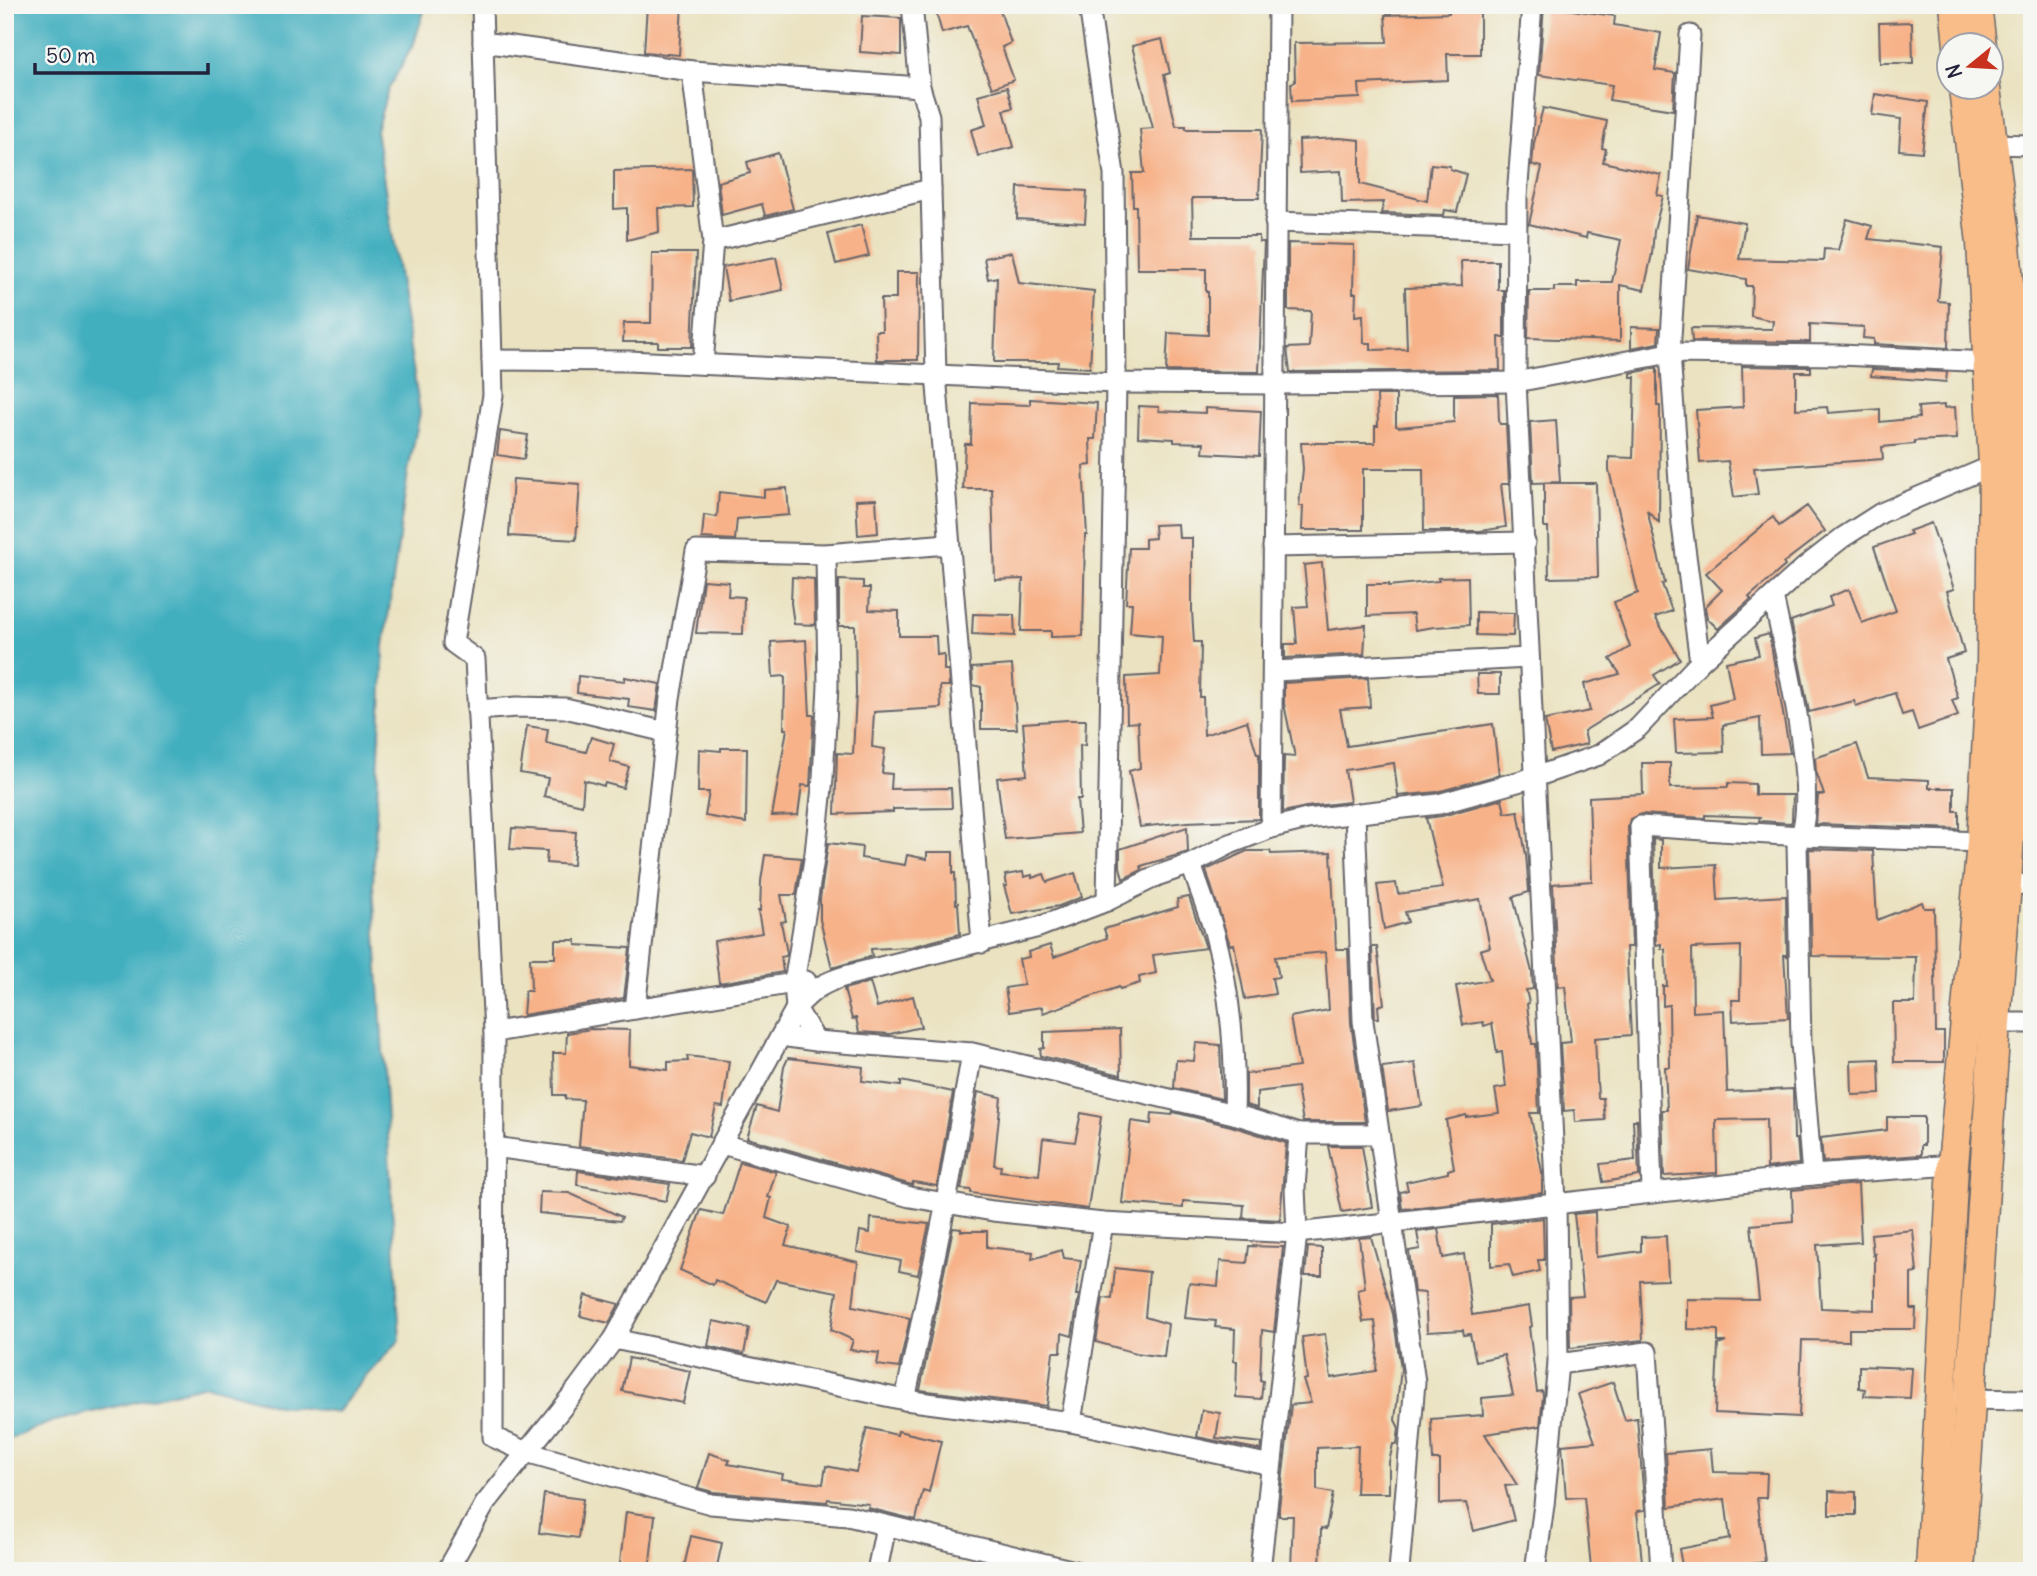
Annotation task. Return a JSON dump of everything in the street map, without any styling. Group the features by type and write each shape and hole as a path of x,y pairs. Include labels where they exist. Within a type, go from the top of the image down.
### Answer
{"main road":[{"path":"1955,5 1958,32"},
{"path":"1976,5 1979,32"},
{"path":"1931,1571 1953,1165 1982,842 1992,664 1994,465 1982,243 1966,102"},
{"path":"1959,1571 1995,1023 2019,885 2024,718 2027,557 2021,452 2005,244 1986,102"}],"street":[{"path":"482,5 493,395 453,643 475,659 494,1032 493,1437 526,1452 711,1504 848,1516 1075,1571"},
{"path":"912,5 920,87 929,116 936,374 982,943"},
{"path":"1088,5 1114,174 1116,383 1107,901"},
{"path":"1271,828 1278,5"},
{"path":"1532,5 1516,230 1516,382 1556,1203 1558,1364 1535,1571"},
{"path":"1690,34 1670,353 1682,525 1700,662"},
{"path":"483,42 692,71 920,87"},
{"path":"692,71 713,241 703,365"},
{"path":"1991,144 2032,145"},
{"path":"713,241 931,189"},
{"path":"1275,222 1516,230"},
{"path":"492,360 628,361 1116,383 1275,384 1516,382 1670,353 1841,355 1988,362"},
{"path":"447,1571 485,1504 577,1390 614,1339 796,1008 812,991 828,981 849,975 1039,927 1107,901 1159,875 1191,864 1230,844 1271,828 1307,819 1439,804 1535,778 1599,755 1638,728 1700,662 1842,538 1881,513 1994,465"},
{"path":"1273,547 1525,542"},
{"path":"635,1009 666,732 696,551 826,554 948,544"},
{"path":"816,1041 796,1008 794,983 815,853 823,778 828,686 826,554"},
{"path":"1773,596 1793,692 1805,778 1805,824 1797,842 1801,1043 1812,1175"},
{"path":"1274,671 1529,658"},
{"path":"477,710 565,708 666,732"},
{"path":"1355,814 1363,1021 1415,1382 1399,1571"},
{"path":"1652,1191 1640,826 1801,836 1982,842"},
{"path":"1191,864 1214,931 1224,987 1235,1067 1234,1114"},
{"path":"494,1032 849,975"},
{"path":"1995,1023 2032,1023"},
{"path":"781,1036 972,1053 1234,1114 1299,1134 1379,1134"},
{"path":"905,1400 946,1203 972,1053"},
{"path":"1260,1571 1297,1233 1295,1188 1299,1134"},
{"path":"723,1144 910,1197 993,1211 1104,1223 1297,1233 1652,1191 1812,1175 1953,1165"},
{"path":"494,1147 705,1176"},
{"path":"1071,1422 1104,1223"},
{"path":"614,1339 905,1400 1071,1422 1272,1465"},
{"path":"1558,1364 1647,1352 1661,1571"},
{"path":"1941,1397 2032,1400"},
{"path":"877,1571 886,1525"}],"water":[{"path":"5,5 426,5 414,43 388,90 376,130 420,413 408,472 384,646 373,884 400,1340 337,1412 277,1405 206,1385 51,1422 5,1441"}],"building":[{"path":"647,5 682,5 679,55 644,52"},
{"path":"934,5 998,5 1011,43 1002,47 1014,80 992,88 967,26 942,33"},
{"path":"1449,5 1480,5 1480,54 1447,54 1448,80 1359,84 1360,98 1292,101 1291,83 1295,82 1294,43 1387,42 1385,15 1449,13"},
{"path":"1544,6 1615,16 1614,25 1661,33 1655,70 1675,73 1673,110 1609,100 1612,85 1539,75"},
{"path":"862,16 901,18 901,55 860,52"},
{"path":"1912,22 1913,63 1880,63 1879,23"},
{"path":"1162,39 1170,73 1164,75 1176,126 1186,126 1186,129 1262,129 1259,198 1192,198 1193,236 1259,236 1259,242 1264,242 1259,372 1166,371 1168,333 1208,335 1208,292 1206,269 1137,269 1136,206 1133,206 1132,173 1144,173 1140,129 1153,128 1132,46"},
{"path":"1007,87 1013,108 1004,110 1014,147 978,156 971,130 986,125 978,95"},
{"path":"1875,94 1928,102 1922,152 1899,150 1901,119 1872,115"},
{"path":"1543,108 1607,121 1602,148 1606,149 1603,162 1661,175 1657,195 1663,196 1644,290 1620,285 1620,341 1528,338 1529,291 1577,287 1577,282 1612,282 1621,240 1587,233 1586,238 1529,224 1542,167 1532,165 1534,143"},
{"path":"1299,140 1360,140 1360,184 1427,201 1431,164 1450,166 1450,169 1466,174 1457,212 1445,210 1444,215 1381,213 1384,202 1342,203 1341,171 1300,173"},
{"path":"778,153 793,209 765,216 762,204 722,215 718,182 750,173 747,162"},
{"path":"692,169 693,207 658,208 659,232 627,240 627,208 614,209 614,171"},
{"path":"1018,187 1087,191 1085,223 1017,219"},
{"path":"1697,215 1745,223 1739,259 1823,261 1824,249 1838,250 1847,219 1872,226 1868,239 1943,247 1938,301 1949,302 1948,348 1874,344 1874,339 1863,338 1864,327 1810,324 1810,342 1692,341 1691,328 1772,329 1773,321 1751,316 1752,286 1746,286 1746,279 1688,269"},
{"path":"861,225 869,256 836,264 828,234"},
{"path":"1288,243 1354,245 1355,316 1363,315 1364,343 1371,343 1371,350 1407,349 1405,288 1462,286 1461,261 1498,261 1498,290 1504,290 1504,338 1499,337 1500,370 1290,372 1287,348 1309,347 1311,311 1288,310"},
{"path":"1012,252 1019,283 1094,291 1090,368 1057,366 1058,362 994,362 997,277 988,279 984,258"},
{"path":"652,253 696,253 692,347 658,347 658,342 623,342 624,323 651,323"},
{"path":"776,257 783,290 729,301 723,267"},
{"path":"896,272 919,272 918,360 877,360 876,331 882,331 881,299 896,299"},
{"path":"1631,327 1659,328 1658,343 1631,348"},
{"path":"1742,366 1811,367 1811,372 1796,372 1796,409 1827,407 1828,413 1880,409 1880,422 1919,418 1918,407 1955,407 1957,439 1914,441 1914,444 1882,447 1883,459 1754,468 1758,494 1734,497 1728,461 1700,463 1696,410 1743,407"},
{"path":"1657,368 1657,406 1660,406 1659,523 1647,510 1665,583 1662,584 1672,611 1655,617 1680,659 1654,675 1660,684 1584,731 1587,744 1551,752 1545,720 1590,711 1584,684 1620,674 1610,659 1630,647 1614,602 1638,593 1609,470 1609,457 1633,458 1635,377 1631,377 1631,373"},
{"path":"1872,369 1947,372 1946,382 1871,376"},
{"path":"1498,394 1499,421 1500,424 1506,424 1509,484 1501,484 1506,527 1480,531 1424,531 1423,469 1363,469 1363,530 1302,530 1303,506 1299,506 1303,469 1301,443 1375,443 1375,426 1378,426 1377,395 1396,395 1396,426 1399,427 1454,422 1454,395"},
{"path":"1030,399 1097,403 1095,439 1090,439 1091,465 1083,466 1087,535 1083,636 1051,637 1051,631 1021,631 1023,579 995,580 992,489 963,489 965,444 971,444 972,403 1030,405"},
{"path":"1139,406 1159,407 1159,411 1205,413 1205,408 1261,411 1259,456 1203,453 1204,443 1138,437"},
{"path":"1556,420 1560,482 1533,483 1530,422"},
{"path":"500,431 528,435 524,459 497,455"},
{"path":"513,479 580,484 576,540 509,536"},
{"path":"1544,483 1596,483 1598,577 1549,578 1548,527 1544,527"},
{"path":"787,488 789,515 737,519 735,540 702,538 704,515 717,517 719,492 764,497 764,490"},
{"path":"876,499 878,533 858,535 856,500"},
{"path":"1807,506 1825,531 1783,563 1785,566 1718,629 1707,618 1705,607 1722,590 1706,573 1773,517 1779,526"},
{"path":"1931,523 1954,589 1947,591 1964,653 1946,659 1958,698 1952,700 1958,716 1918,730 1912,712 1902,715 1895,693 1856,706 1854,701 1809,712 1791,621 1832,606 1829,597 1849,589 1862,623 1896,611 1874,547 1911,534 1909,531"},
{"path":"1178,524 1179,538 1192,538 1192,611 1194,642 1201,642 1200,697 1203,697 1204,735 1247,721 1259,754 1259,819 1140,827 1129,771 1140,768 1138,722 1127,723 1126,677 1160,675 1162,636 1130,633 1132,603 1126,603 1129,548 1145,548 1145,539 1155,538 1154,525"},
{"path":"1322,563 1328,630 1366,625 1364,654 1285,658 1285,644 1297,644 1294,607 1308,606 1304,565"},
{"path":"792,577 814,579 815,625 794,624 791,603"},
{"path":"1468,577 1469,625 1415,630 1413,614 1367,616 1367,584 1389,586 1439,581 1438,578"},
{"path":"703,580 729,582 728,596 744,597 743,634 696,633"},
{"path":"839,580 863,581 863,588 870,588 869,610 899,611 899,636 936,636 937,655 944,654 944,670 948,670 949,686 940,686 941,708 874,712 872,747 885,749 882,773 892,774 891,789 951,788 952,808 835,814 837,753 853,754 856,693 855,626 839,626"},
{"path":"1476,612 1514,613 1513,636 1476,635"},
{"path":"973,614 1014,615 1015,636 972,634"},
{"path":"1769,634 1790,753 1761,754 1760,718 1723,725 1724,752 1676,753 1674,719 1713,717 1710,705 1733,699 1726,662 1759,655 1755,638"},
{"path":"806,640 810,715 814,715 810,786 802,785 798,815 772,816 787,729 784,729 785,676 773,677 771,642"},
{"path":"1012,665 1017,729 981,729 981,687 973,685 972,668"},
{"path":"1477,674 1500,674 1500,694 1478,694"},
{"path":"578,676 625,681 625,677 660,684 656,711 628,707 629,699 577,693"},
{"path":"1368,678 1370,707 1340,709 1347,746 1493,724 1499,775 1437,792 1398,796 1394,763 1345,770 1350,802 1283,812 1284,756 1295,757 1284,704 1284,683"},
{"path":"1086,720 1085,746 1080,745 1081,799 1077,799 1080,833 1005,839 997,778 1027,775 1023,723"},
{"path":"527,726 548,729 546,743 586,752 591,737 614,744 611,762 629,767 623,788 584,780 582,805 544,796 548,778 520,773"},
{"path":"1857,744 1868,777 1929,780 1929,788 1954,788 1954,811 1959,811 1959,829 1816,824 1818,795 1824,795 1816,771 1815,758"},
{"path":"721,748 747,748 746,823 705,816 709,792 698,792 699,749 721,751"},
{"path":"1642,763 1670,763 1670,788 1728,787 1728,783 1755,784 1755,795 1793,795 1792,820 1791,823 1759,821 1760,817 1705,815 1705,818 1641,814 1630,819 1628,826 1632,947 1626,947 1631,1035 1595,1038 1598,1098 1603,1098 1605,1120 1575,1122 1574,1110 1564,1111 1560,1043 1571,1042 1565,986 1558,987 1553,884 1592,881 1589,797 1643,794"},
{"path":"1502,799 1505,813 1518,811 1526,855 1529,892 1513,897 1532,972 1533,989 1526,990 1532,1044 1536,1044 1539,1113 1530,1113 1542,1172 1542,1193 1402,1209 1400,1192 1408,1190 1406,1182 1448,1173 1448,1170 1454,1168 1446,1120 1466,1115 1499,1113 1495,1089 1506,1087 1502,1052 1497,1053 1492,1023 1484,1026 1483,1022 1463,1025 1456,986 1490,980 1480,950 1490,947 1480,899 1405,912 1408,922 1384,929 1377,885 1396,883 1398,894 1443,888 1426,818"},
{"path":"1187,827 1188,852 1141,866 1142,870 1123,879 1120,849"},
{"path":"512,828 576,832 573,865 546,863 547,851 510,849"},
{"path":"1653,839 1661,840 1661,868 1716,865 1718,900 1786,896 1787,956 1784,955 1788,1018 1733,1021 1732,1000 1740,1000 1741,946 1692,948 1693,1012 1724,1010 1727,1092 1793,1089 1794,1139 1797,1139 1799,1164 1767,1168 1766,1119 1716,1120 1717,1173 1664,1176 1662,1110 1667,1110 1665,1067 1670,1067 1669,1005 1663,1006 1663,986 1667,986 1665,949 1661,949 1661,944 1656,945"},
{"path":"828,843 862,847 861,858 905,865 907,855 927,859 927,852 953,852 960,934 910,947 871,949 872,956 832,968 820,920 820,899"},
{"path":"1809,849 1873,851 1877,920 1922,902 1924,908 1934,908 1936,1032 1944,1032 1944,1062 1894,1062 1893,1003 1915,1003 1916,957 1812,956"},
{"path":"1247,851 1270,851 1271,854 1331,852 1336,949 1348,949 1351,1023 1365,1122 1303,1122 1297,1087 1257,1092 1257,1108 1246,1105 1246,1074 1299,1067 1290,1017 1329,1010 1325,952 1275,957 1279,977 1272,978 1275,994 1245,999 1234,944 1230,945 1206,870"},
{"path":"765,855 802,858 796,895 781,895 786,921 781,922 787,953 781,957 783,972 719,983 714,941 762,933 758,911"},
{"path":"1023,872 1024,877 1032,875 1032,878 1044,874 1047,882 1075,873 1082,897 1059,906 1012,914 1004,886 1007,886 1005,875"},
{"path":"1189,897 1206,948 1153,955 1156,973 1139,977 1140,983 1120,989 1119,987 1043,1013 1042,1007 1009,1012 1005,988 1024,985 1019,959 1029,957 1028,952 1050,945 1054,957 1107,938 1104,929 1178,907 1177,899"},
{"path":"555,940 576,940 576,945 630,948 624,998 523,1015 525,991 531,991 530,958 555,958"},
{"path":"1372,947 1377,947 1384,1004 1378,1006 1379,1018 1375,1018"},
{"path":"870,982 877,1007 913,996 921,1027 890,1034 859,1032 856,1018 852,1019 844,989"},
{"path":"591,1029 630,1030 629,1065 668,1070 668,1062 688,1061 687,1056 729,1061 723,1107 716,1106 709,1137 690,1132 682,1160 579,1146 583,1100 554,1095 553,1053 566,1053 567,1033"},
{"path":"1120,1029 1121,1075 1041,1056 1044,1032"},
{"path":"1196,1043 1220,1045 1222,1099 1174,1088 1176,1060 1194,1061"},
{"path":"788,1058 863,1067 862,1081 901,1086 901,1081 953,1092 937,1186 913,1182 912,1185 747,1138 757,1106 777,1112 784,1067"},
{"path":"1879,1059 1880,1094 1852,1095 1851,1060"},
{"path":"1415,1063 1422,1106 1388,1111 1382,1067"},
{"path":"978,1092 1001,1097 994,1165 1001,1166 1000,1171 1039,1175 1043,1138 1075,1142 1081,1113 1101,1117 1088,1209 971,1193 971,1190 961,1189"},
{"path":"1173,1112 1286,1143 1280,1220 1243,1218 1244,1205 1183,1201 1183,1208 1122,1203 1131,1121 1151,1124 1152,1113 1172,1115"},
{"path":"1887,1117 1924,1117 1924,1145 1921,1145 1921,1155 1823,1162 1821,1138 1887,1130"},
{"path":"1633,1120 1637,1120 1639,1176 1603,1182 1600,1164 1635,1160"},
{"path":"1328,1146 1362,1146 1372,1207 1342,1212"},
{"path":"740,1162 776,1172 768,1197 771,1198 766,1218 791,1227 785,1245 858,1262 853,1306 910,1318 899,1368 877,1365 879,1353 850,1350 853,1340 831,1330 837,1292 776,1280 766,1302 715,1280 713,1285 680,1270 701,1210 723,1215"},
{"path":"578,1171 670,1184 666,1201 577,1185"},
{"path":"1858,1184 1861,1242 1817,1245 1821,1308 1875,1310 1875,1254 1873,1255 1871,1234 1913,1230 1917,1273 1911,1274 1911,1309 1916,1309 1915,1329 1849,1329 1849,1341 1802,1340 1799,1417 1715,1413 1718,1345 1726,1342 1718,1342 1718,1330 1687,1329 1687,1299 1759,1300 1751,1225 1793,1221 1792,1190"},
{"path":"540,1192 569,1193 622,1217 620,1221 539,1213"},
{"path":"1595,1212 1596,1257 1641,1251 1641,1237 1666,1236 1668,1280 1640,1281 1643,1340 1570,1348 1569,1297 1583,1296 1574,1214"},
{"path":"871,1218 929,1224 918,1275 899,1271 901,1261 857,1252 860,1231 870,1233"},
{"path":"1543,1218 1544,1260 1538,1260 1540,1271 1513,1277 1509,1264 1491,1266 1491,1224"},
{"path":"953,1228 961,1231 987,1231 987,1247 1033,1252 1032,1259 1062,1250 1064,1258 1081,1260 1076,1295 1079,1295 1072,1336 1062,1333 1061,1352 1053,1352 1047,1406 920,1390"},
{"path":"1438,1229 1443,1258 1464,1254 1472,1315 1529,1306 1537,1392 1542,1391 1543,1396 1540,1426 1485,1434 1517,1485 1505,1486 1514,1520 1474,1531 1466,1503 1440,1504 1440,1460 1433,1460 1431,1419 1483,1415 1482,1398 1513,1395 1504,1355 1476,1361 1470,1334 1464,1335 1463,1330 1427,1332 1425,1293 1414,1292 1409,1251 1420,1249 1417,1232"},
{"path":"1371,1237 1393,1314 1401,1369 1395,1420 1399,1428 1397,1444 1393,1444 1389,1462 1389,1493 1356,1493 1358,1446 1317,1448 1317,1490 1333,1493 1326,1529 1321,1528 1320,1571 1291,1569 1293,1516 1279,1516 1279,1508 1291,1405 1311,1403 1303,1380 1307,1379 1302,1337 1325,1334 1331,1378 1376,1371 1378,1346 1375,1321 1363,1322 1358,1290 1365,1288 1359,1238"},
{"path":"1249,1246 1283,1247 1274,1332 1262,1330 1261,1399 1236,1397 1235,1329 1215,1327 1216,1321 1185,1318 1189,1283 1218,1286 1220,1261 1247,1263"},
{"path":"1308,1247 1322,1248 1322,1276 1305,1276"},
{"path":"1115,1268 1149,1272 1145,1317 1168,1324 1164,1357 1136,1353 1096,1342 1103,1298 1112,1299"},
{"path":"585,1295 619,1304 609,1323 580,1316"},
{"path":"713,1321 749,1328 744,1354 708,1346"},
{"path":"629,1358 690,1371 683,1403 622,1391"},
{"path":"1859,1366 1912,1368 1910,1398 1864,1396 1865,1389 1859,1388"},
{"path":"1613,1382 1625,1420 1637,1418 1645,1510 1637,1511 1642,1562 1591,1567 1584,1497 1566,1498 1562,1445 1595,1442 1578,1394"},
{"path":"1202,1410 1220,1413 1216,1438 1262,1443 1261,1450 1197,1437"},
{"path":"867,1428 897,1435 898,1431 941,1441 929,1492 923,1490 916,1520 868,1508 869,1504 713,1492 698,1488 709,1453 730,1460 728,1464 783,1474 782,1479 823,1484 826,1466 856,1472"},
{"path":"1711,1449 1713,1472 1767,1473 1766,1498 1757,1498 1765,1562 1683,1571 1679,1549 1730,1539 1725,1499 1669,1507 1666,1453"},
{"path":"1829,1491 1856,1492 1856,1515 1829,1515"},
{"path":"544,1494 583,1499 578,1538 539,1533"},
{"path":"626,1512 655,1516 649,1571 619,1571"},
{"path":"691,1536 722,1543 716,1571 683,1571"}]}
